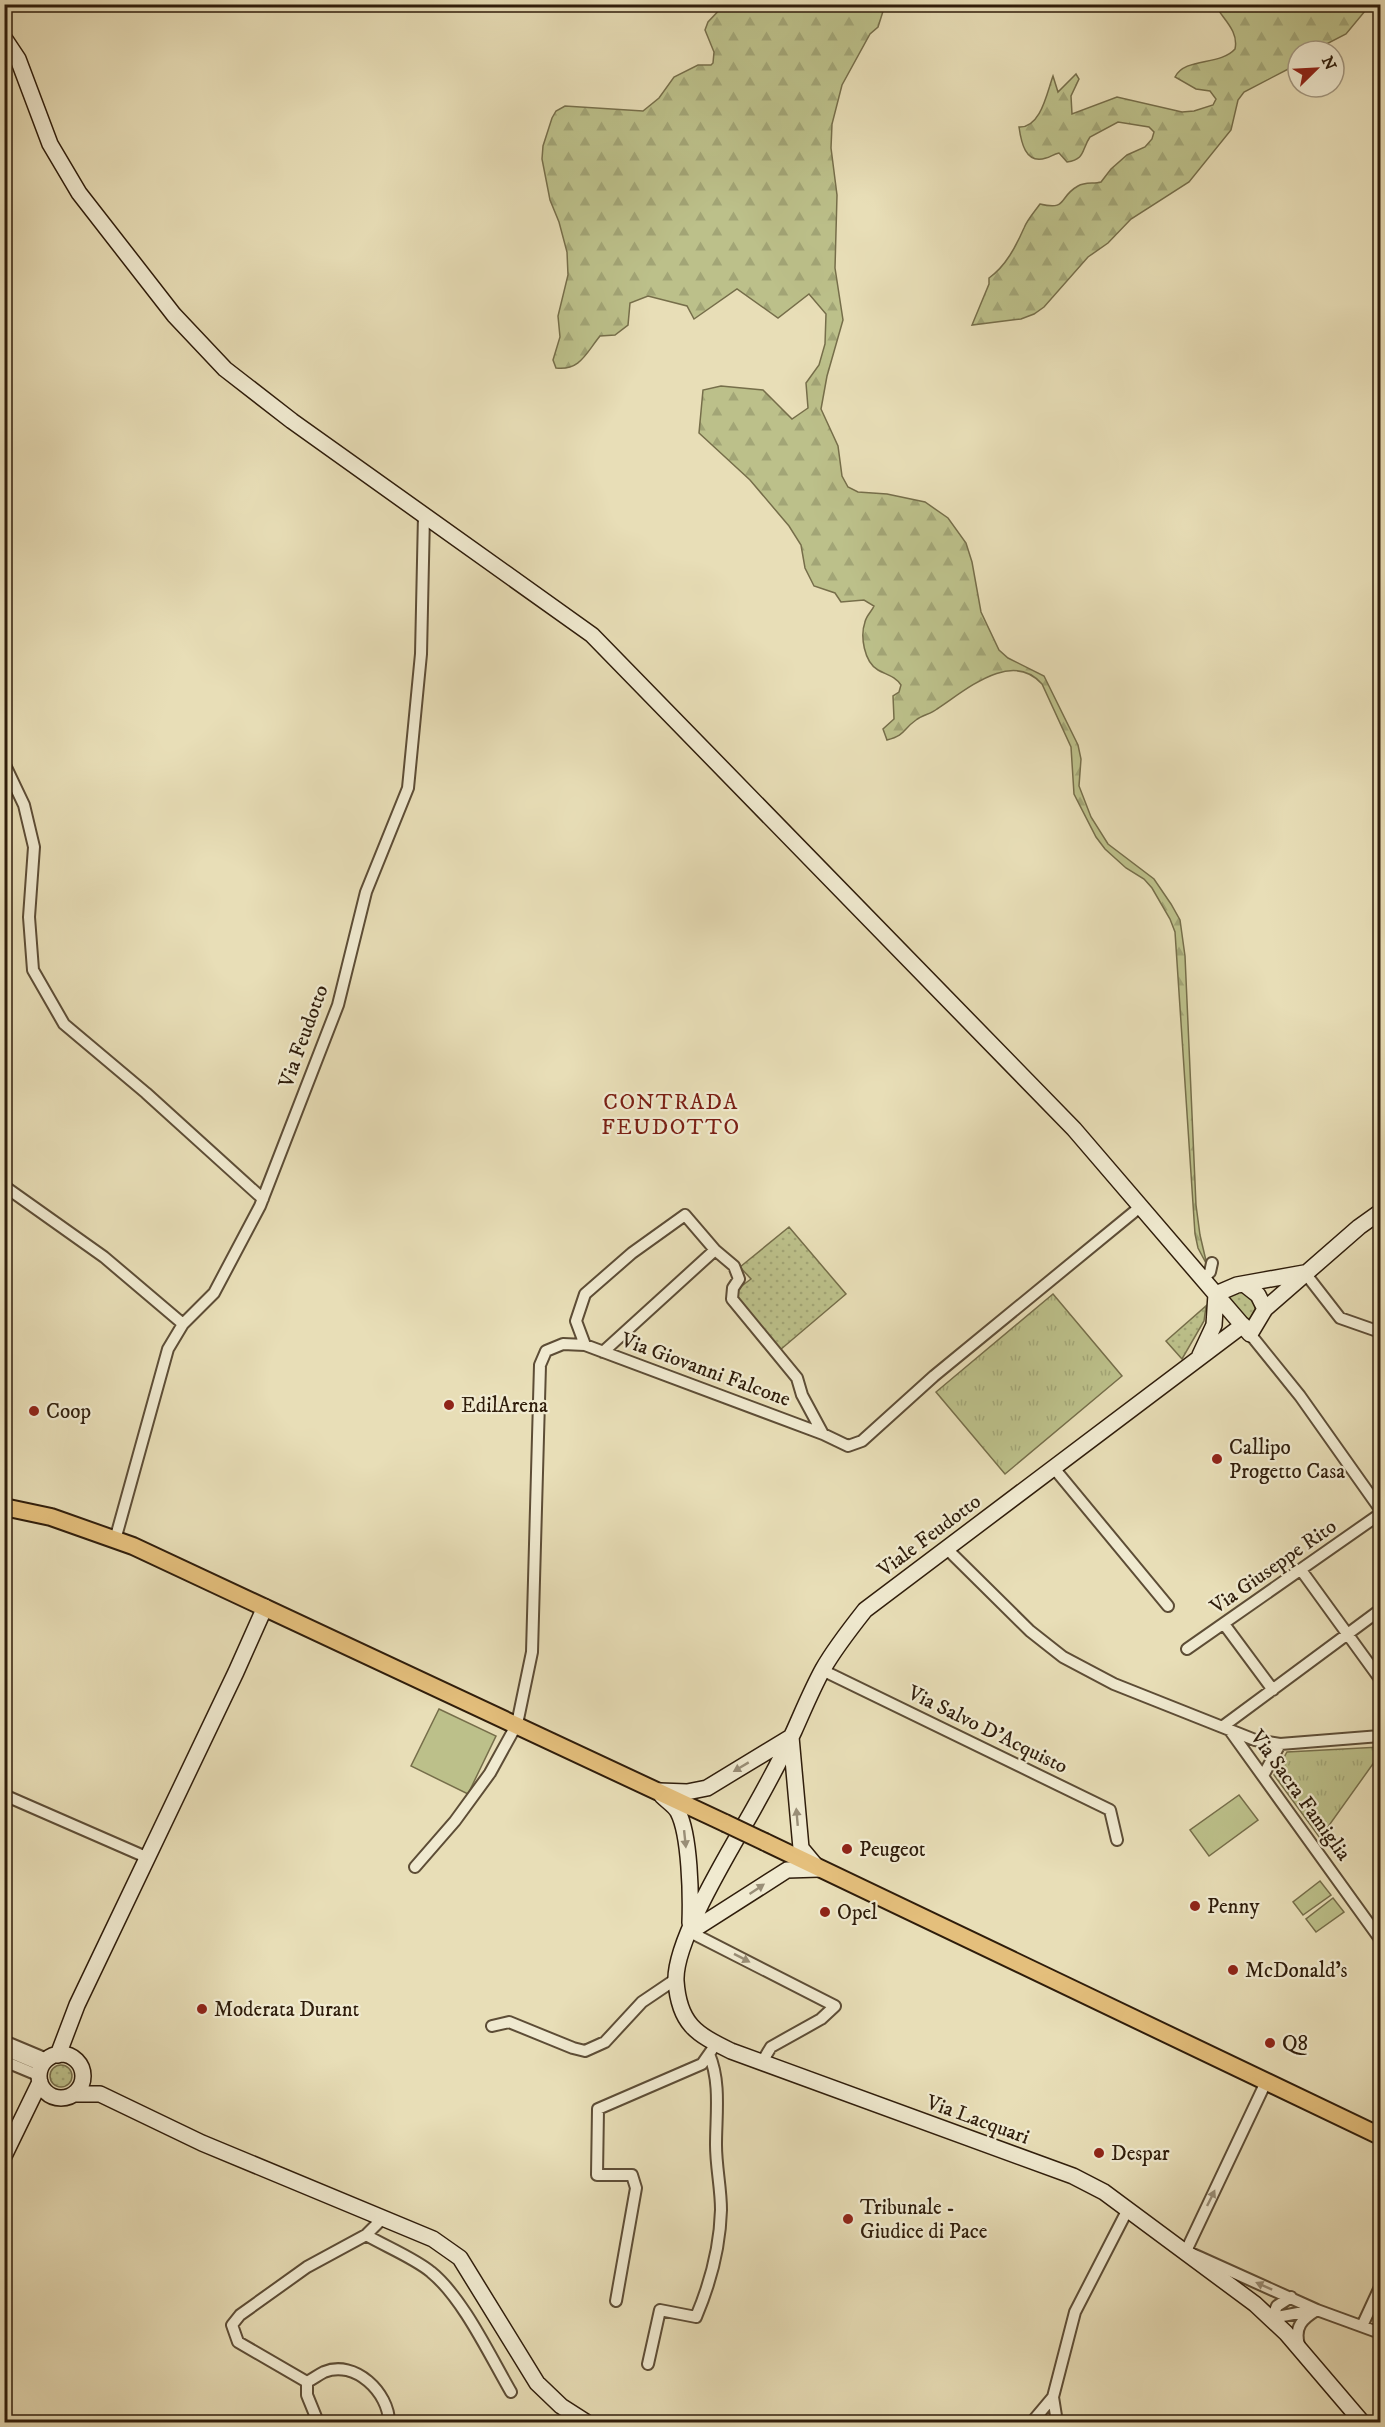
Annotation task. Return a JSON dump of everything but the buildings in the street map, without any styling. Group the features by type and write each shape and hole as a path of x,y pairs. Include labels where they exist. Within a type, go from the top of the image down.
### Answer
{"main road":[{"path":"4,1507 51,1517 115,1540 265,1607 517,1724 1380,2136"}],"street":[{"path":"4,38 22,68 50,144 79,193 174,315 232,375 292,421 592,635 1074,1129 1300,1396 1380,1509"},
{"name":"Via Feudotto","path":"115,1540 168,1348 183,1324 214,1293 263,1199 338,1005 366,892 408,788 421,654 424,514"},
{"path":"4,763 24,805 34,847 29,917 33,970 64,1024 146,1093 263,1199"},
{"path":"4,1186 104,1257 183,1324"},
{"name":"Via Giovanni Falcone","path":"517,1724 532,1652 540,1365 546,1350 563,1344 585,1345 823,1434 848,1446 862,1441 934,1376 1140,1207"},
{"path":"1242,1325 1380,1212"},
{"path":"585,1345 576,1321 585,1294 632,1253 685,1215 715,1250 734,1266 739,1279 733,1288 732,1299 797,1378 801,1395 823,1434"},
{"path":"603,1352 715,1250"},
{"path":"1202,1279 1210,1272 1212,1263"},
{"path":"1216,1294 1244,1284 1305,1273"},
{"path":"1305,1273 1340,1317 1380,1332"},
{"path":"1244,1284 1258,1295 1264,1309"},
{"path":"1205,1352 1214,1324 1216,1294"},
{"name":"Viale Feudotto","path":"728,1850 753,1809 791,1737 822,1670 865,1610 1242,1325"},
{"path":"1053,1467 1168,1606"},
{"name":"Via Giuseppe Rito","path":"1187,1650 1380,1514"},
{"path":"946,1548 1030,1631 1063,1657 1114,1684 1255,1740 1280,1744 1380,1736"},
{"path":"1300,1570 1380,1679"},
{"path":"4,2156 97,1966 146,1857 265,1607"},
{"path":"1226,1729 1273,1690 1380,1610"},
{"path":"1224,1624 1273,1690"},
{"name":"Via Salvo D'Acquisto","path":"822,1670 1110,1810 1117,1840"},
{"path":"415,1867 455,1821 490,1773 517,1724"},
{"name":"Via Sacra Famiglia","path":"1226,1729 1263,1776 1380,1939"},
{"path":"656,1791 687,1792 707,1788 791,1737 801,1848 819,1869"},
{"path":"1263,1776 1280,1744"},
{"path":"656,1791 677,1810 683,1826 691,1902 690,1932"},
{"path":"4,1795 146,1857"},
{"name":"Via Lacquari","path":"728,1850 690,1932 676,1979 679,2001 686,2019 713,2049 762,2062 1073,2176 1104,2192 1239,2290 1272,2318 1362,2422"},
{"path":"690,1932 787,1870 819,1869"},
{"path":"690,1932 835,2006 821,2019 771,2047 762,2062"},
{"path":"492,2026 509,2022 585,2051 605,2042 642,2002 676,1979"},
{"path":"18,2129 38,2108 68,2096 82,2084 80,2067 71,2040 77,2005"},
{"path":"4,2041 46,2068"},
{"path":"616,2301 636,2188 632,2175 597,2175 598,2109 702,2064 713,2049"},
{"path":"648,2364 660,2310 696,2317 705,2296 716,2248 721,2208 716,2164 716,2069 713,2049"},
{"path":"4,2050 46,2068"},
{"path":"4,2061 46,2068 71,2057 100,2094 202,2143 433,2239 460,2258 537,2383 561,2406 586,2422"},
{"path":"46,2068 48,2093 68,2096 100,2094"},
{"path":"1266,2082 1186,2251 1317,2310 1380,2333"},
{"path":"1057,2422 1053,2397 1075,2312 1128,2209"},
{"path":"307,2382 238,2342 232,2325 240,2315 307,2267 366,2235 383,2218"},
{"path":"366,2235 431,2271 467,2318 511,2392"},
{"path":"1362,2326 1380,2287"},
{"path":"1291,2297 1277,2306 1272,2318 1317,2310"},
{"path":"1302,2351 1296,2334 1298,2327 1303,2319 1317,2310"},
{"path":"307,2382 324,2372 336,2370 359,2376 374,2385 384,2399 389,2422"},
{"path":"307,2382 307,2395 318,2422"},
{"path":"1032,2422 1053,2397"}],"green space":[{"path":"724,5 885,5 878,27 870,34 842,85 832,124 831,148 837,195 835,268 843,320 827,376 821,409 838,446 842,476 848,487 858,492 887,494 925,502 948,518 966,543 972,562 981,612 999,650 1008,658 1044,676 1078,745 1081,759 1079,786 1091,817 1108,844 1154,879 1180,920 1185,956 1196,1205 1207,1265 1198,1248 1195,1234 1175,932 1152,888 1144,879 1126,868 1105,849 1096,837 1074,794 1071,747 1042,684 1030,674 1016,671 988,677 935,711 918,718 898,736 887,740 883,729 894,719 893,696 899,692 901,685 873,666 866,655 863,641 864,628 874,606 864,600 841,602 835,593 814,586 805,568 801,545 789,526 750,480 699,433 703,390 721,386 763,390 792,419 808,408 806,383 819,365 825,344 826,314 809,294 778,318 737,289 694,319 687,306 648,296 630,303 628,325 615,335 600,336 577,364 571,367 556,368 553,360 560,337 558,316 568,275 567,252 550,200 542,159 543,146 552,118 556,111 565,106 643,111 659,98 674,77 698,65 713,63 714,52 705,30 708,22"},
{"path":"1215,5 1370,5 1346,34 1336,39 1286,39 1286,70 1244,92 1238,100 1231,130 1189,182 1131,219 1108,243 1088,257 1044,307 1021,319 972,325 989,284 989,278 1001,268 1010,255 1027,222 1040,204 1055,206 1078,186 1101,182 1111,169 1127,155 1145,147 1152,139 1154,132 1149,127 1118,122 1090,137 1080,156 1073,161 1067,162 1059,153 1046,158 1033,158 1025,150 1019,127 1027,126 1038,116 1053,76 1058,92 1076,74 1079,79 1071,96 1072,114 1117,97 1182,112 1194,111 1213,105 1216,99 1210,91 1196,89 1175,77 1186,67 1221,58 1235,49 1235,36"},
{"path":"789,1227 846,1294 780,1350 737,1297 739,1288 751,1279 740,1267"},
{"path":"1237,1291 1243,1292 1254,1301 1255,1309 1249,1321 1227,1296"},
{"path":"1053,1294 1122,1376 1005,1474 936,1392"},
{"path":"1206,1306 1204,1321 1182,1359 1166,1341"},
{"path":"439,1709 496,1736 468,1794 411,1766"},
{"path":"1380,1747 1380,1754 1320,1838 1274,1775 1287,1752"},
{"path":"1239,1795 1258,1820 1209,1856 1190,1830"},
{"path":"1320,1881 1331,1895 1303,1915 1293,1902"},
{"path":"1333,1898 1344,1912 1316,1932 1306,1919"},
{"path":"61,2065 69,2068 72,2076 69,2084 61,2087 53,2084 50,2076 53,2068"}],"place":[{"name":"EdilArena","path":"449,1405"},
{"name":"Coop","path":"34,1411"},
{"name":"Callipo Progetto Casa","path":"1217,1459"},
{"name":"Peugeot","path":"847,1849"},
{"name":"Penny","path":"1195,1906"},
{"name":"Opel","path":"825,1912"},
{"name":"McDonald's","path":"1233,1970"},
{"name":"Moderata Durant","path":"202,2009"},
{"name":"Q8","path":"1270,2043"},
{"name":"Despar","path":"1099,2153"},
{"name":"Tribunale - Giudice di Pace","path":"848,2219"}],"district":[{"name":"CONTRADA FEUDOTTO","path":"671,1114"}]}
